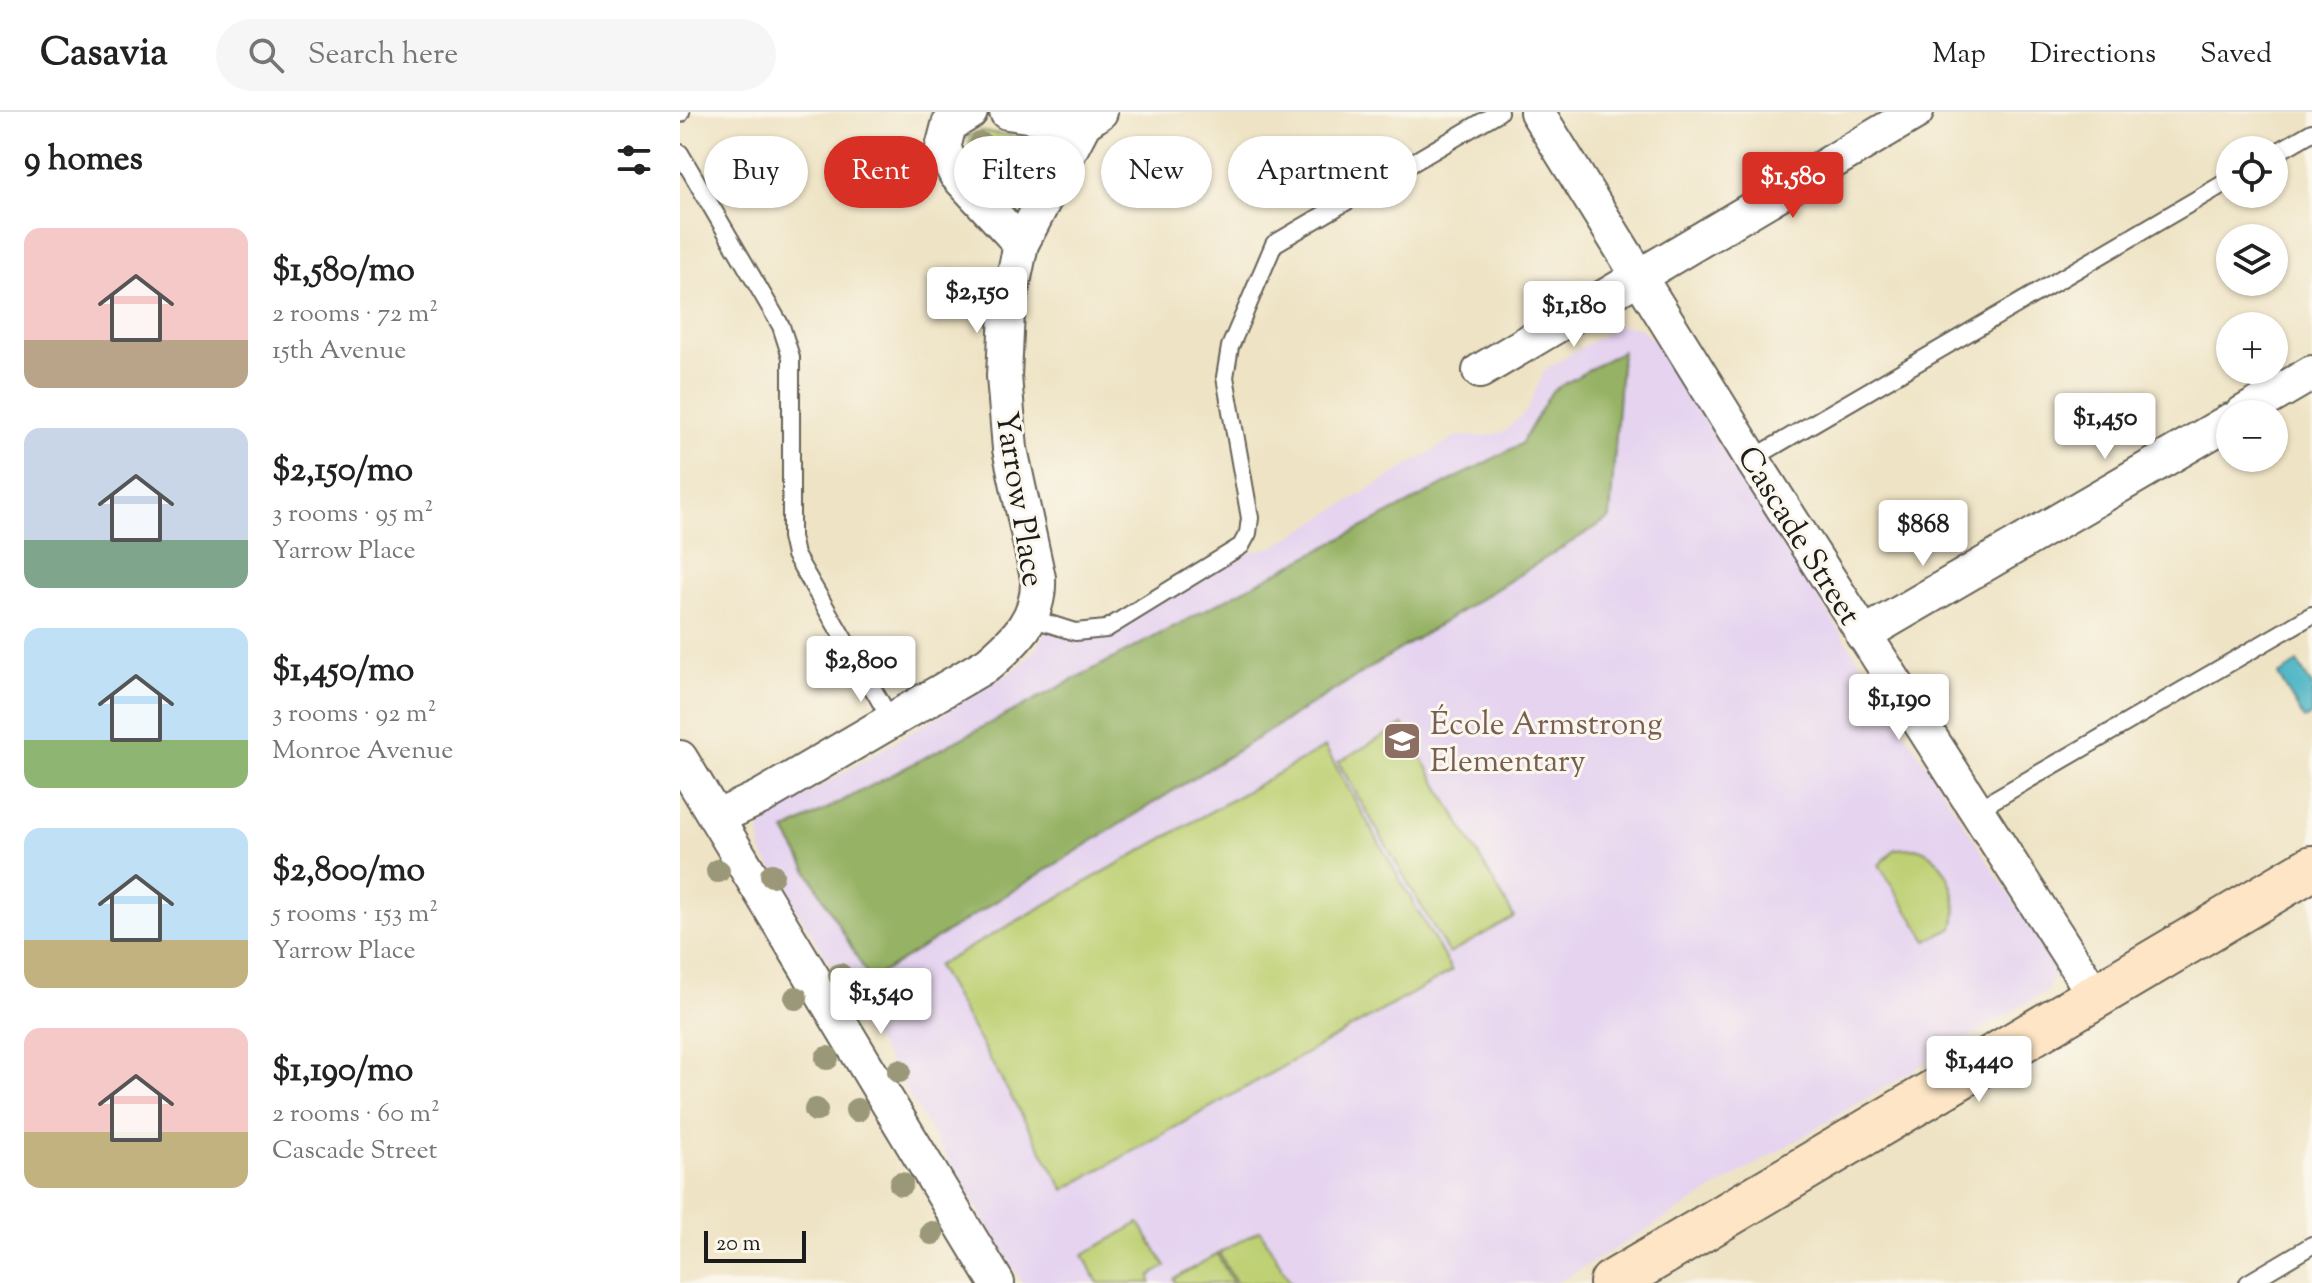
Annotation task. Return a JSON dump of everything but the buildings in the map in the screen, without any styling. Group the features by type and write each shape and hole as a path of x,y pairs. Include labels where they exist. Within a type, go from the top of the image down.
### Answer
{"street":[{"path":"970,112 949,125 943,148 956,174 1021,244"},
{"name":"Yarrow Place","path":"716,818 761,797 988,664 1013,642 1031,618 1039,593 1036,563 1010,449 1004,376 1007,311 1021,244 1092,117 1007,112"},
{"name":"Cascade Street","path":"1537,112 1863,635 1978,809 2094,994"},
{"path":"1480,371 1916,112"},
{"path":"2266,400 2312,373"},
{"path":"1863,635 2216,429"},
{"path":"680,758 997,1283"},
{"path":"1612,1283 2094,994 2312,868"}],"lane":[{"path":"1031,618 1075,632 1106,629 1241,546 1248,533 1250,518 1225,377 1230,347 1274,244 1499,112"},
{"path":"2288,146 2312,132"},
{"path":"680,153 781,326 791,357 791,537 795,555 891,720"},
{"path":"1752,459 2216,188"},
{"path":"1978,809 2312,615"},
{"path":"2248,1283 2312,1245"}],"shaded area":[{"name":"École Armstrong Elementary","path":"1620,325 1639,328 1652,338 2050,958 2054,974 2048,990 1557,1283 1022,1283 761,850 760,833 766,819 1013,671 1036,650 1050,624 1089,632 1228,557 1274,547 1457,436 1482,437 1504,432 1527,411 1545,369"}],"green space":[{"path":"980,131 1016,136 969,136"},
{"path":"1622,351 1610,518 870,980 785,831 1521,444 1552,391"},
{"path":"1403,725 1514,917 1449,954 1338,762"},
{"path":"1325,747 1452,971 1064,1190 937,966"},
{"path":"1915,848 1926,852 1943,869 1955,905 1953,928 1927,941 1879,865 1895,849"},
{"path":"1139,1223 1166,1266 1150,1276 1151,1283 1098,1283 1083,1255"},
{"path":"1260,1230 1291,1283 1236,1283 1219,1253"},
{"path":"1217,1254 1233,1283 1176,1283 1174,1279"}],"water":[{"path":"2298,663 2312,686 2312,715 2304,719 2278,675"}],"place":[{"name":"École Armstrong Elementary","path":"1402,741"}]}
